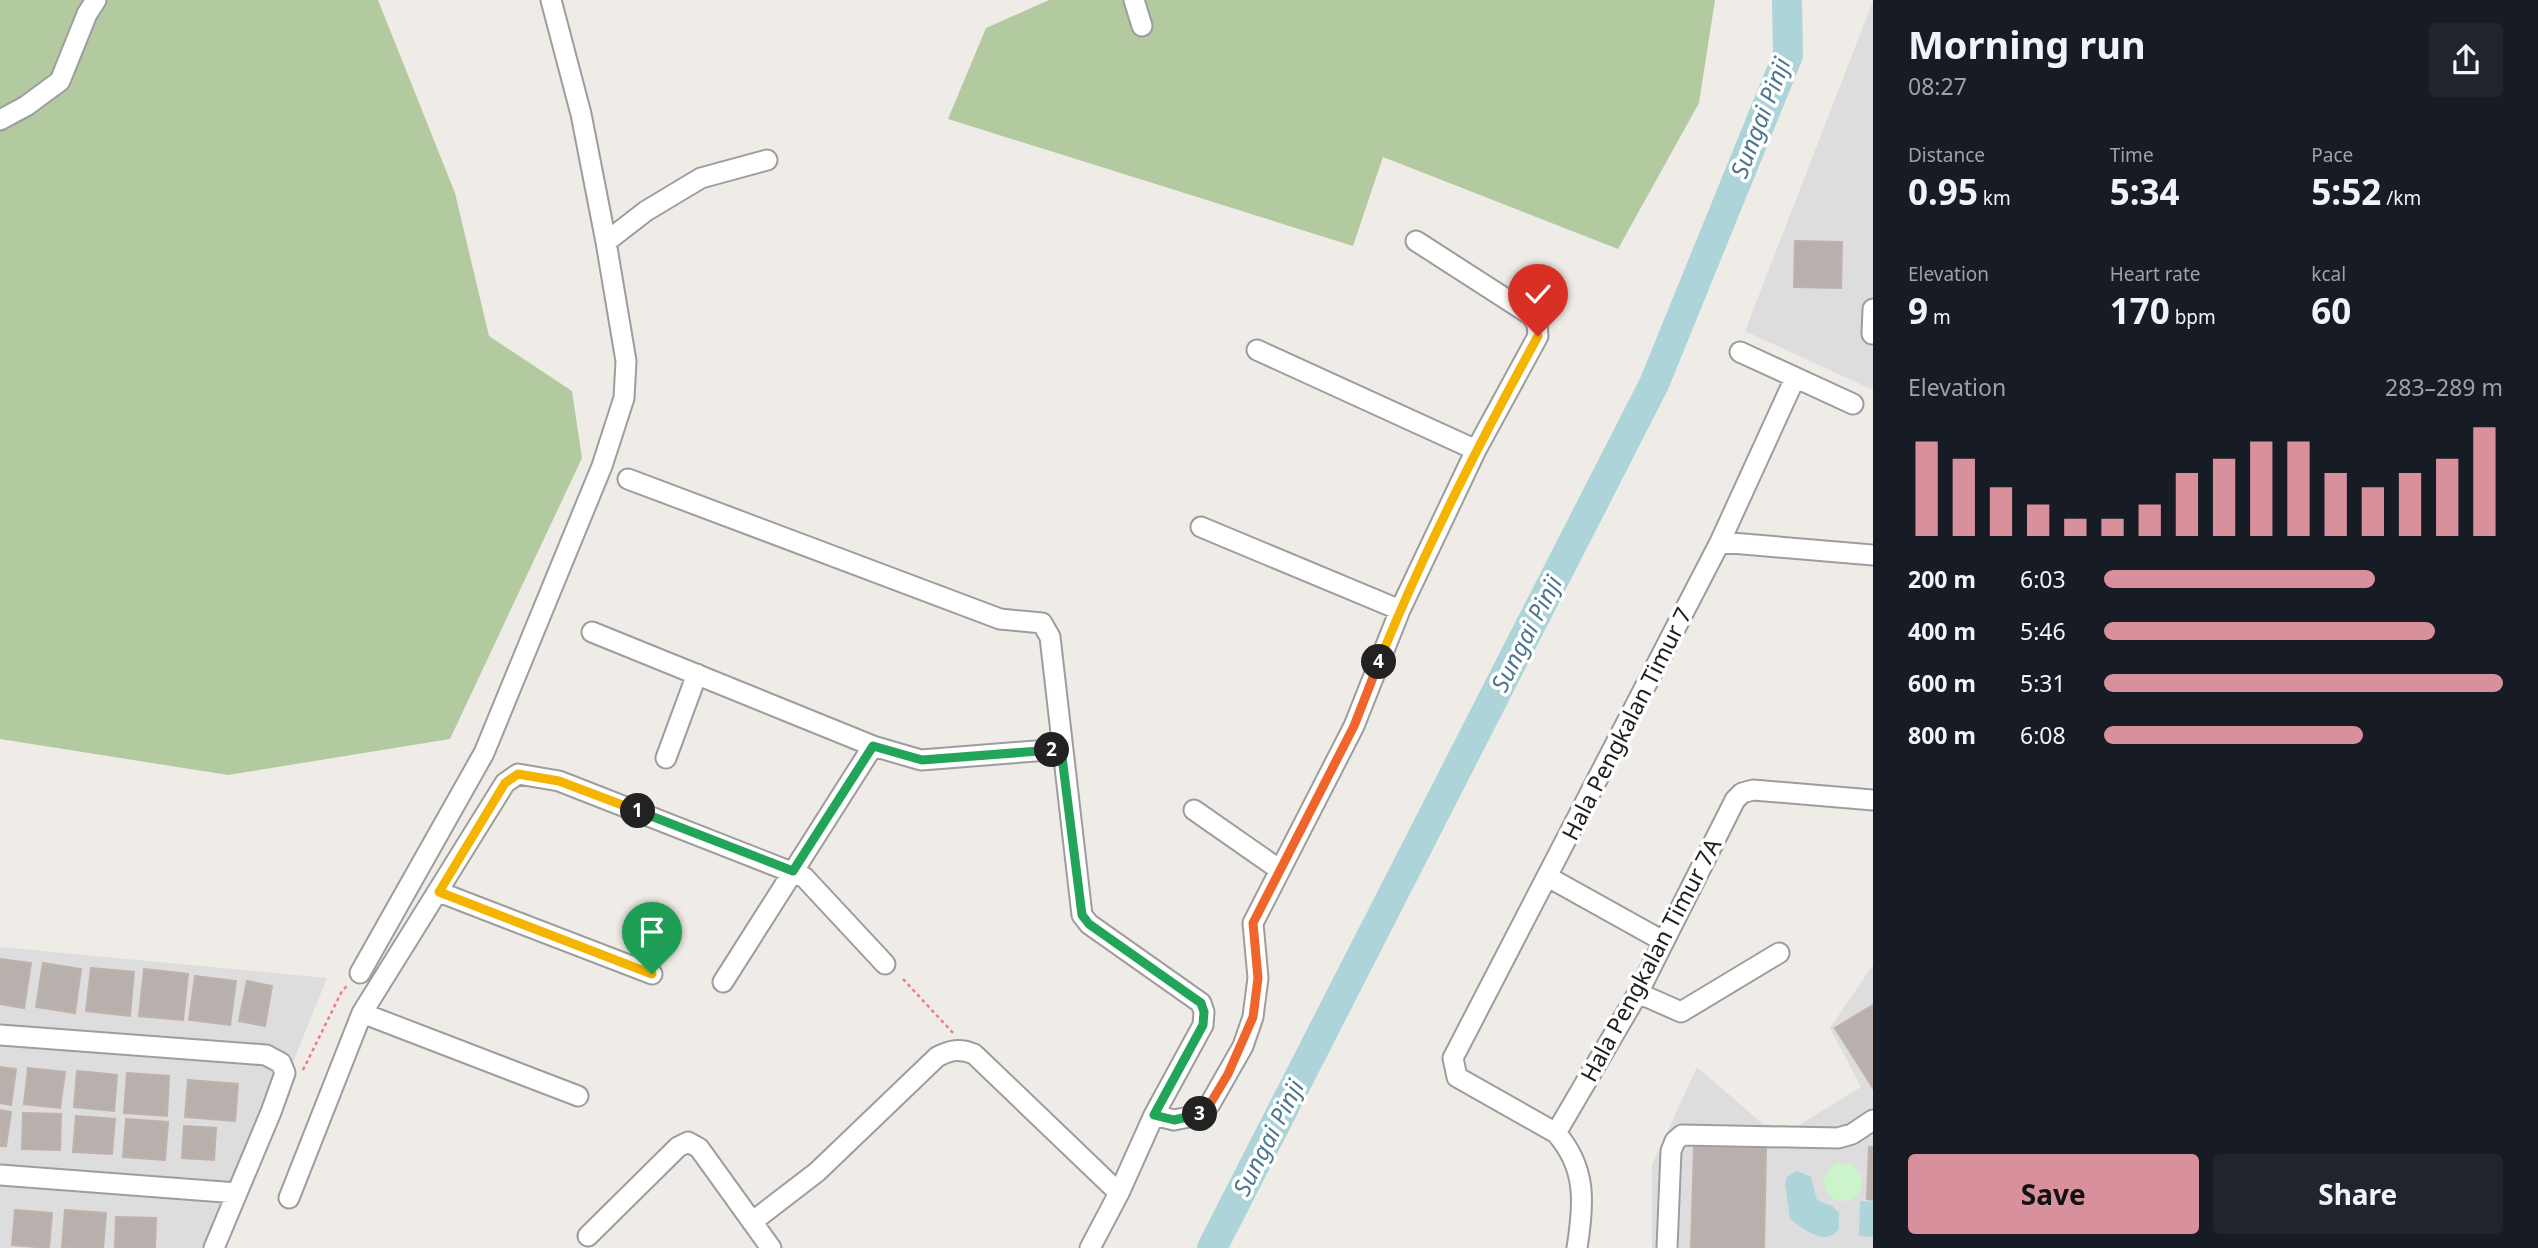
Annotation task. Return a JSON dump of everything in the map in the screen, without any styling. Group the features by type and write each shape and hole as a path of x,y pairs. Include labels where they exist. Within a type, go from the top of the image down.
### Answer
{"street":[{"path":"0,120 26,106 60,81 87,14 96,0"},
{"path":"1134,0 1142,26"},
{"path":"360,973 484,753 602,466 624,398 626,361 606,242 556,2"},
{"path":"606,242 646,211 701,178 767,160"},
{"path":"1154,1115 1174,1120 1199,1115 1210,1104 1242,1046 1253,1017 1258,978 1253,923 1354,726 1400,610 1476,450 1538,336 1537,324 1531,314 1416,241"},
{"path":"1872,334 1873,309"},
{"path":"1257,350 1476,450"},
{"path":"1740,352 1853,404"},
{"name":"Hala Pengkalan Timur 7","path":"1556,1133 1457,1077 1453,1058 1720,542 1795,378"},
{"path":"628,479 1000,619 1042,623 1050,637 1082,915 1089,924 1201,1003 1204,1012 1203,1025 1154,1115 1119,1193 1090,1248"},
{"path":"1201,527 1400,610"},
{"path":"1720,542 1873,555"},
{"path":"592,632 873,746 922,760 1061,749"},
{"path":"666,758 697,674"},
{"path":"723,982 873,746"},
{"path":"289,1199 362,1013 505,783 518,774 559,781 793,871 804,877 885,964"},
{"name":"Hala Pengkalan Timur 7A","path":"1556,1133 1638,993 1735,800 1742,793 1753,790 1873,800"},
{"path":"1194,810 1280,870"},
{"path":"1548,877 1663,941"},
{"path":"439,892 652,974"},
{"path":"1638,993 1681,1012 1779,953"},
{"path":"362,1013 578,1096"},
{"path":"0,1035 266,1055 281,1063 285,1073 214,1248"},
{"path":"752,1222 817,1172 937,1057 947,1051 960,1050 974,1054 1119,1193"},
{"path":"1667,1248 1671,1151 1675,1141 1682,1135 1838,1138 1852,1134 1873,1120"},
{"path":"1556,1133 1569,1147 1577,1164 1582,1188 1577,1248"},
{"path":"588,1236 678,1147 688,1142 699,1148 771,1248"},
{"path":"0,1175 237,1193"}],"path":[{"path":"903,979 958,1038 960,1050"}],"shaded area":[{"path":"1873,1 1873,390 1745,331"},
{"path":"0,947 327,978 218,1248 0,1248"},
{"path":"1873,965 1873,1248 1652,1248 1652,1165 1697,1067 1763,1124 1796,1127 1861,1087 1830,1028"}],"green space":[{"path":"0,0 378,0 455,193 489,336 572,391 582,458 450,739 228,775 0,739"},
{"path":"1049,0 1715,0 1699,103 1618,249 1383,157 1353,246 948,119 986,28"},
{"path":"1843,1163 1856,1169 1862,1182 1856,1195 1843,1201 1830,1195 1824,1182 1830,1169"}],"water":[{"path":"1797,1171 1811,1177 1817,1200 1832,1206 1839,1213 1839,1228 1834,1234 1828,1237 1815,1235 1790,1219 1785,1184 1787,1177"},
{"path":"1860,1201 1873,1202 1873,1237 1859,1236"}],"building":[{"path":"1795,241 1842,242 1841,288 1794,287"},
{"path":"0,959 31,963 24,1008 0,1004"},
{"path":"43,963 81,969 75,1013 36,1007"},
{"path":"91,968 134,972 130,1016 86,1011"},
{"path":"144,969 188,974 183,1020 139,1016"},
{"path":"195,976 236,981 230,1025 189,1020"},
{"path":"247,981 272,986 265,1026 239,1021"},
{"path":"1873,1005 1873,1088 1835,1028"},
{"path":"0,1067 16,1069 11,1105 0,1103"},
{"path":"28,1068 65,1072 60,1108 24,1104"},
{"path":"77,1071 117,1075 114,1111 74,1107"},
{"path":"127,1073 169,1076 167,1116 124,1113"},
{"path":"188,1080 238,1084 235,1121 185,1117"},
{"path":"0,1110 11,1112 6,1146 0,1146"},
{"path":"23,1113 61,1114 60,1150 22,1149"},
{"path":"76,1116 115,1119 112,1154 73,1152"},
{"path":"126,1119 168,1122 165,1160 123,1157"},
{"path":"184,1126 216,1128 214,1160 182,1158"},
{"path":"1694,1147 1766,1149 1764,1248 1691,1248"},
{"path":"1869,1147 1873,1147 1873,1200 1867,1199"},
{"path":"15,1210 52,1213 49,1248 12,1245"},
{"path":"65,1210 106,1213 103,1248 62,1247"},
{"path":"116,1217 156,1218 155,1248 115,1248"}],"waterway":[{"name":"Sungai Pinji","path":"1212,1248 1654,384 1788,55 1787,0"}],"route":[{"path":"652,974 439,892 505,783 518,774 559,781 793,871 873,746 922,760 1061,749 1082,915 1089,924 1201,1003 1204,1012 1203,1025 1154,1115 1174,1120 1199,1115 1210,1104 1228,1074 1253,1017 1258,978 1253,923 1354,726 1400,610 1476,450 1538,336"}]}
